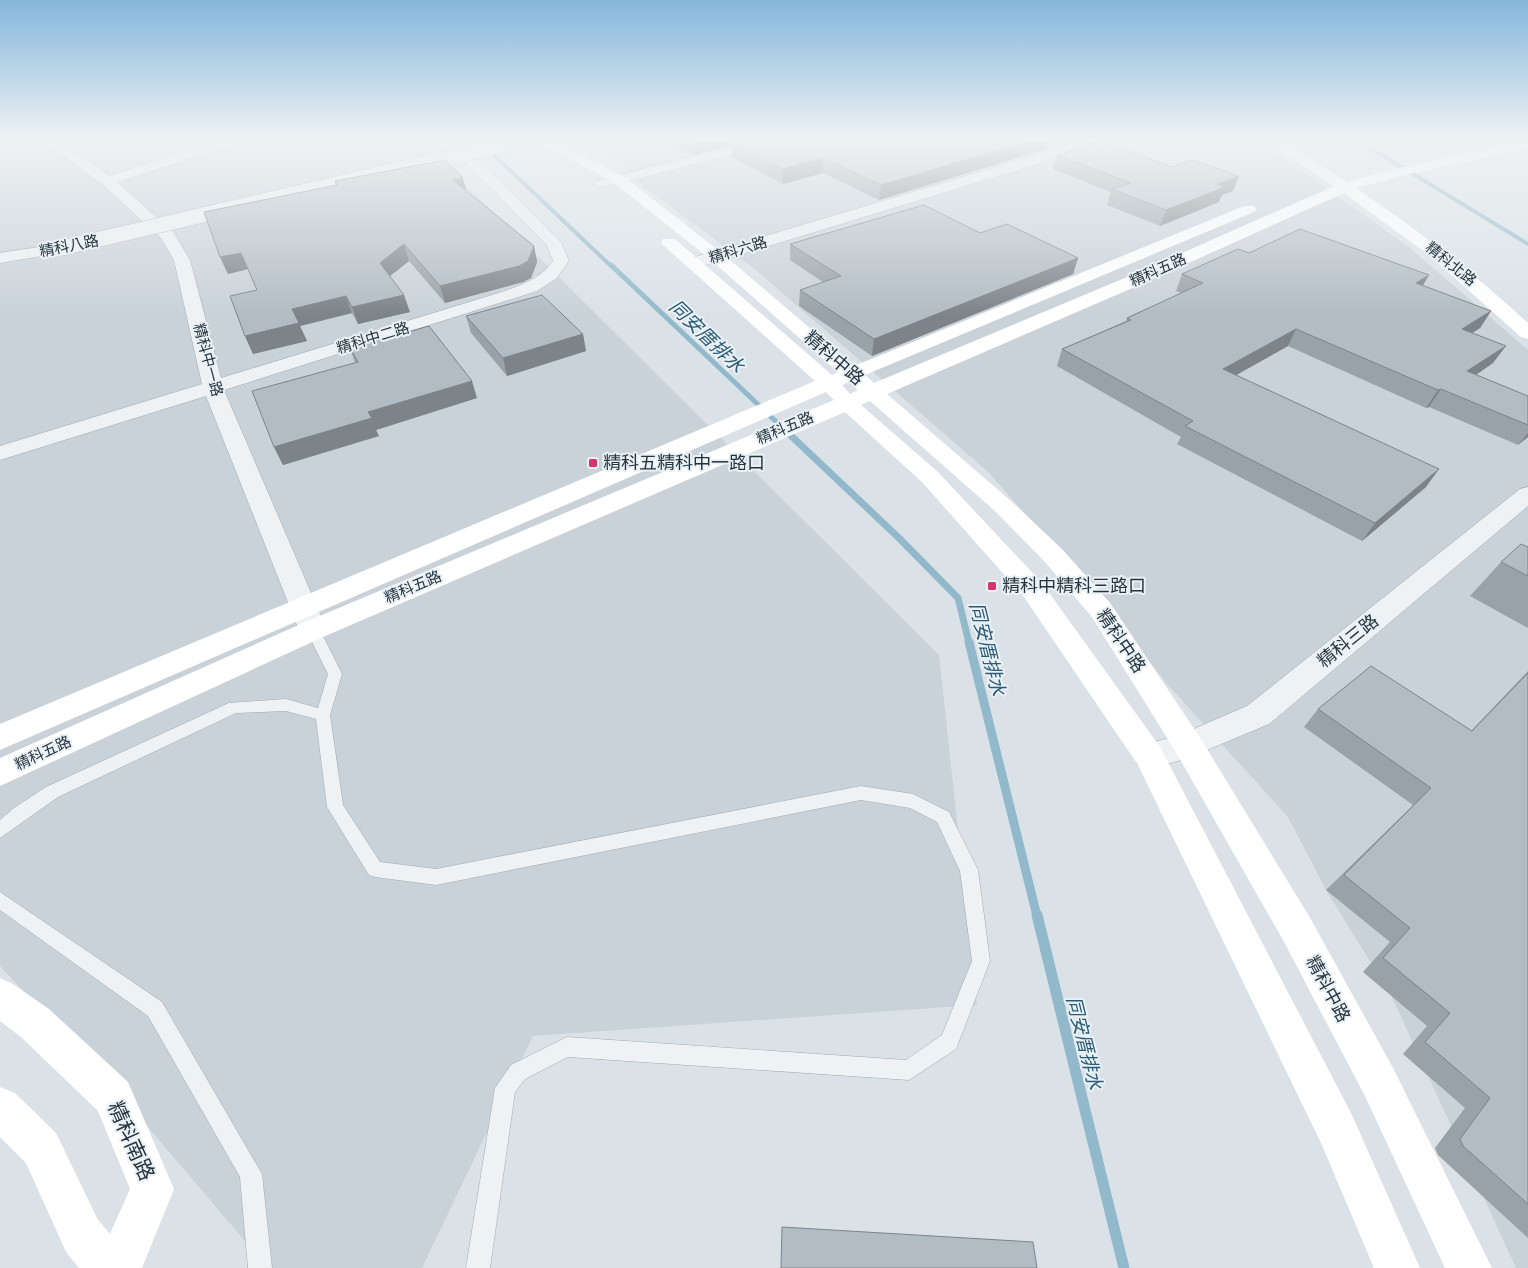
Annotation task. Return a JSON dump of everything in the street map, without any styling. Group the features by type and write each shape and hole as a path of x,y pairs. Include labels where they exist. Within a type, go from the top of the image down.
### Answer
{"street":[{"name":"精科中一路","path":"126,197 167,235 182,260 213,388 309,618"},
{"name":"精科八路","path":"0,258 53,250 273,197"},
{"name":"精科中二路","path":"0,453 508,296 538,285 554,273 561,261 553,242 508,197"},
{"path":"615,197 628,208"},
{"name":"精科中路","path":"641,197 716,256 850,388 1033,590 1150,756 1336,1128 1397,1268"},
{"name":"精科六路","path":"694,263 912,197"},
{"name":"精科五路","path":"0,737 309,618 1303,197"},
{"name":"精科北路","path":"1366,197 1491,297 1528,333"},
{"name":"精科北路","path":"1371,197 1461,254"},
{"name":"精科五路","path":"850,388 1265,203"},
{"name":"精科中路","path":"657,232 850,388 1004,506 1054,556 1101,610 1188,746 1296,928 1374,1073 1469,1268"},
{"name":"精科三路","path":"1150,756 1188,746 1258,715 1528,494"},
{"name":"精科五路","path":"0,773 309,618"},
{"name":"精科南路","path":"0,997 35,1022 113,1097 152,1189 119,1268"},
{"path":"0,1108 41,1148 82,1236 109,1268"}],"lane":[{"path":"309,618 335,674 323,715 335,807 375,869 436,877 861,793 913,801 943,817 969,870 981,961 949,1042 909,1070 567,1047 518,1072 505,1088 478,1268"},
{"path":"0,831 20,813 52,792 234,707 286,705 323,715"},
{"path":"0,900 155,1009 251,1174 260,1268"}],"shaded area":[{"path":"0,197 478,197 939,655 977,1005 533,1036 422,1268 268,1268 142,1120 0,966"},
{"path":"658,197 1339,197 1409,247 1528,350 1528,1268 1516,1268 1392,997 1326,890 1288,817 1168,685 1081,576 987,471 757,271"}],"building":[{"path":"277,197 474,197 534,246 528,261 519,266 440,286 404,244 380,263 404,295 352,307 346,296 292,309 299,323 245,336 230,296 257,290 241,253 220,257 204,212"},
{"path":"1133,197 1199,197 1166,210"},
{"path":"924,205 980,233 1007,224 1078,258 874,339 800,290 841,276 790,244"},
{"path":"1300,229 1429,275 1416,283 1491,311 1462,329 1506,346 1467,371 1528,396 1528,425 1441,389 1438,390 1296,329 1223,369 1439,469 1375,523 1185,426 1193,421 1062,349 1131,320 1127,318 1203,283 1182,274 1238,249 1249,253"},
{"path":"542,295 583,334 503,358 466,316"},
{"path":"429,326 472,381 368,412 372,418 274,447 252,391 358,362 350,348"},
{"path":"1521,544 1528,547 1528,576 1501,562"},
{"path":"1371,666 1472,731 1528,673 1528,1204 1463,1146 1460,1139 1490,1098 1425,1042 1450,1013 1383,958 1410,928 1344,875 1431,788 1318,709"},
{"path":"782,1227 1033,1242 1037,1268 781,1268"}],"waterway":[{"name":"同安厝排水","path":"538,197 612,267"},
{"path":"1451,197 1528,244"},
{"name":"同安厝排水","path":"611,265 786,431"},
{"name":"同安厝排水","path":"785,430 900,539 958,598 969,643"},
{"name":"同安厝排水","path":"969,642 1037,916"},
{"name":"同安厝排水","path":"1037,915 1124,1268"}],"place":[{"name":"精科五精科中一路口","path":"593,463"},
{"name":"精科中精科三路口","path":"992,586"}]}
